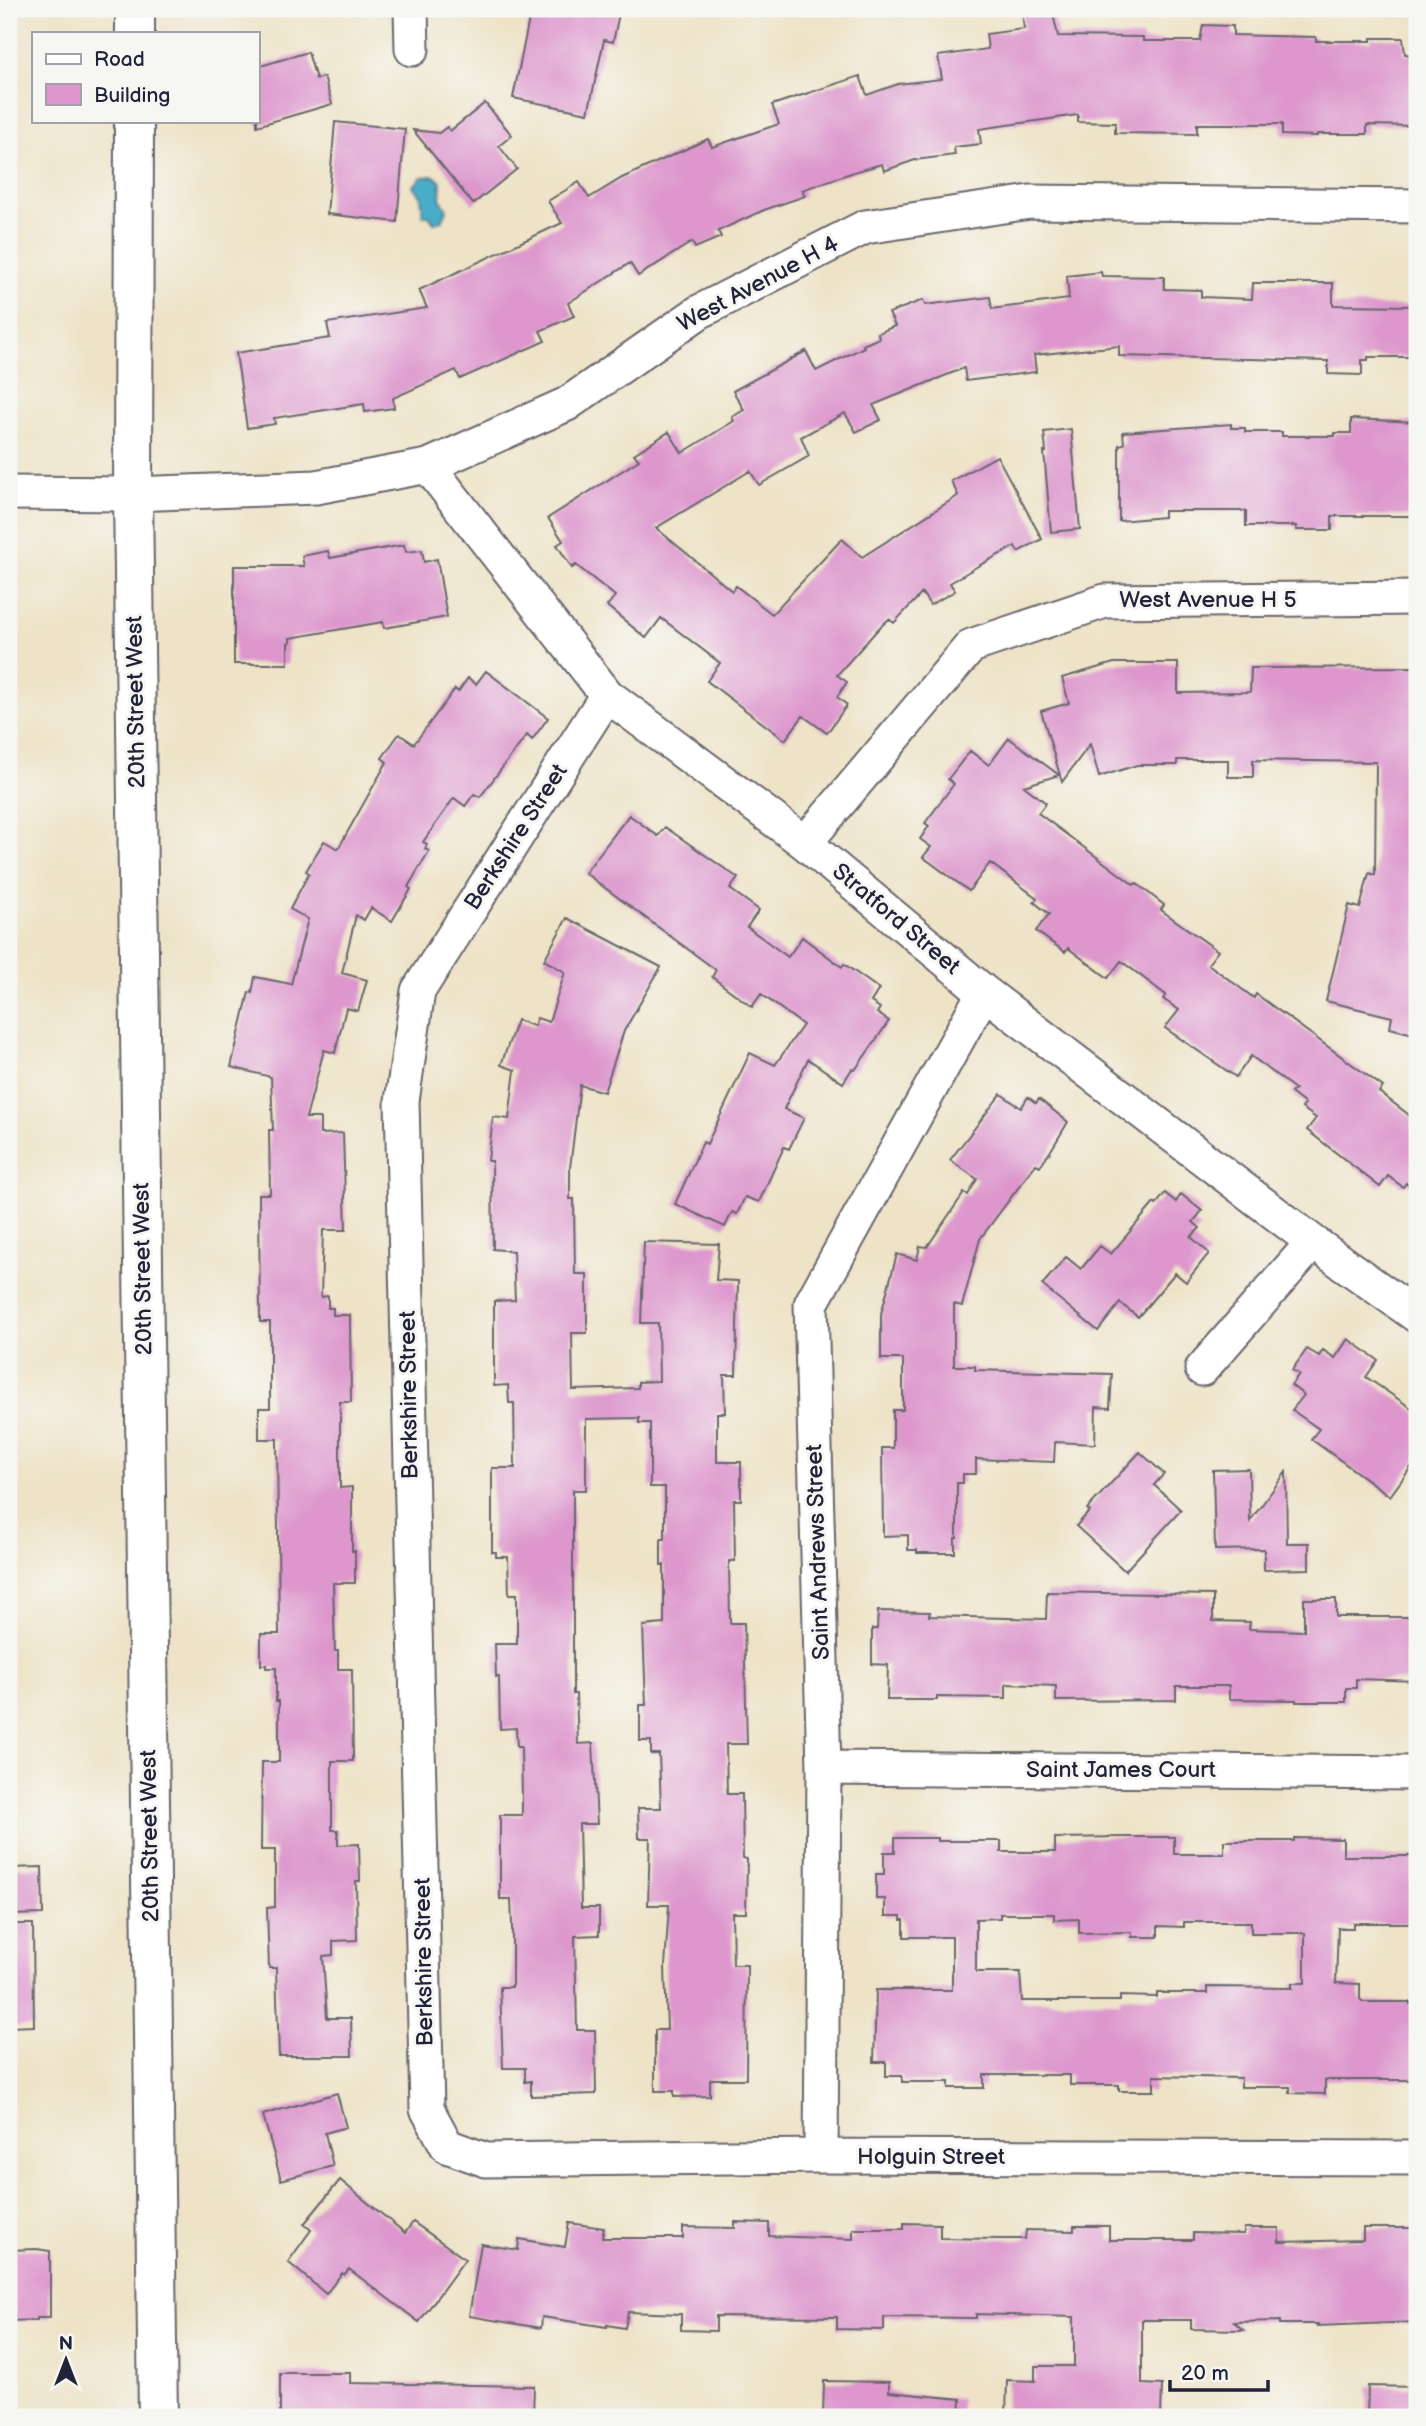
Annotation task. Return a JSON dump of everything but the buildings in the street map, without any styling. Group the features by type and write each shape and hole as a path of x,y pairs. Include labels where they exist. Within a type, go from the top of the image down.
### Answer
{"main road":[{"path":"135,9 135,32"},
{"name":"20th Street West","path":"134,122 134,495 158,2417"}],"street":[{"path":"411,9 412,48"},
{"name":"West Avenue H 4","path":"9,493 134,495 317,487 428,466 567,404 699,312 865,227 1030,202 1417,206"},
{"name":"Stratford Street","path":"428,466 607,695 805,843 984,992 1313,1242 1417,1316"},
{"name":"West Avenue H 5","path":"805,843 971,646 1105,601 1417,598"},
{"name":"Berkshire Street","path":"447,2146 427,2109 402,1101 418,991 607,695"},
{"name":"Saint Andrews Street","path":"821,2156 824,1768 811,1304 984,992"},
{"path":"1202,1369 1313,1242"},
{"name":"Saint James Court","path":"824,1768 1417,1773"},
{"name":"Holguin Street","path":"447,2146 485,2160 821,2156 1417,2158"}],"water":[{"path":"434,176 441,182 440,198 447,210 442,221 434,223 429,216 423,216 421,196 413,186 422,177"}]}
